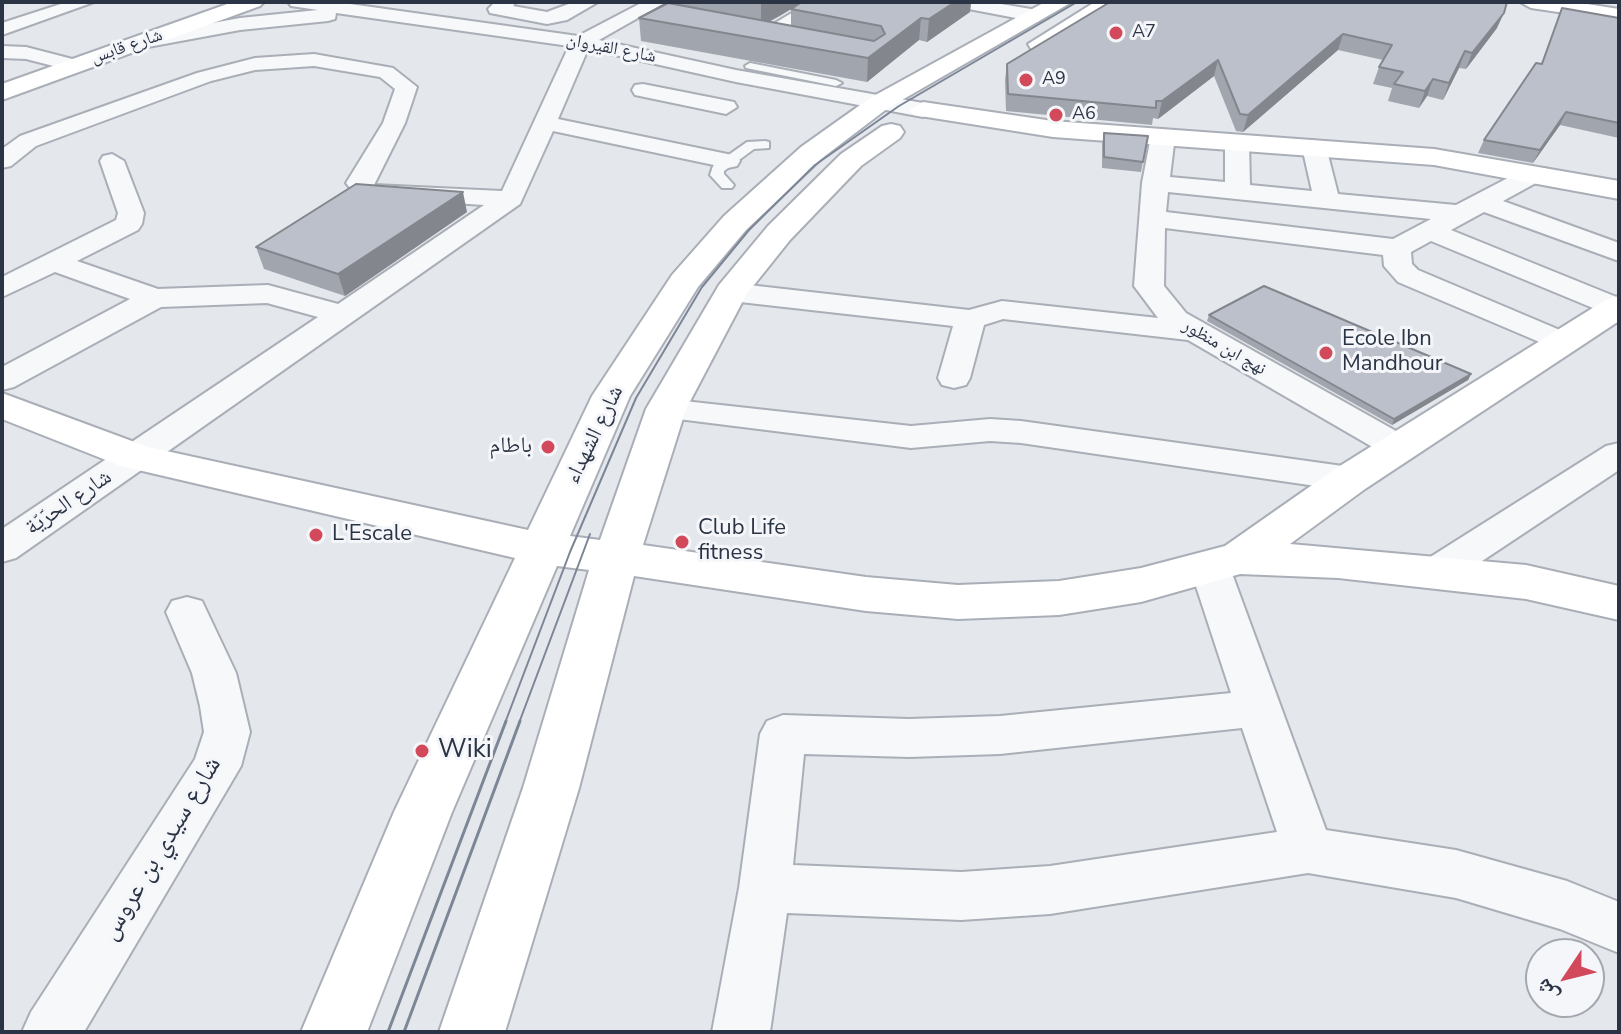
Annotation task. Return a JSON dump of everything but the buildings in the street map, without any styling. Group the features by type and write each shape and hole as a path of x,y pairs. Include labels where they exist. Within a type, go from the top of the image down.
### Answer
{"main road":[{"name":"شارع قابس","path":"2,92 253,2"},
{"path":"472,1032 551,788 616,558 666,409 731,292 779,233 851,160 923,110 1110,2"},
{"path":"1531,2 1595,7 1619,15"},
{"name":"شارع الشهداء","path":"334,1032 423,812 611,396 684,282 735,223 811,153 879,103 1049,9"},
{"path":"923,110 1053,129 1434,157 1619,190"},
{"path":"1225,563 1618,306"},
{"path":"2,405 136,457 542,548 866,594 958,602 1059,598 1141,585 1225,563 1338,562 1526,582 1619,603"}],"street":[{"path":"2,29 85,2"},
{"name":"شارع القيروان","path":"297,2 581,42 754,53 879,103 923,110"},
{"path":"419,19 458,2"},
{"path":"507,2 497,9 547,18 589,2"},
{"path":"699,102 754,53 823,2"},
{"path":"958,2 1049,9"},
{"path":"2,161 28,141 231,69 284,61 336,62 386,72 406,87 394,123 359,183 361,188 376,195 511,199 581,42 645,8"},
{"path":"148,41 255,22 378,13"},
{"path":"497,30 560,89"},
{"path":"754,53 796,41"},
{"path":"4,53 26,53 73,65"},
{"path":"643,90 726,107"},
{"path":"546,123 728,173"},
{"name":"نهج ابن منظور","path":"1163,136 1155,183 1149,286 1163,307 1196,332 1400,448"},
{"path":"2,137 28,141"},
{"path":"1237,142 1238,191"},
{"path":"1314,147 1327,200"},
{"path":"2,288 129,224 131,213 112,161"},
{"path":"1152,218 1397,248 1536,173"},
{"path":"1155,183 1327,200 1472,208 1619,253"},
{"name":"شارع الحرّيّة","path":"2,548 511,199"},
{"path":"1431,231 1618,306"},
{"path":"1397,248 1398,266 1414,280 1563,343"},
{"path":"55,263 155,298 268,294 346,315"},
{"path":"731,292 970,319 1002,310 1196,332"},
{"path":"2,380 155,298"},
{"path":"954,378 970,319"},
{"path":"666,409 911,437 990,430 1021,432 1350,479"},
{"path":"1438,571 1619,454"},
{"path":"1225,563 1258,708 1308,850"},
{"name":"شارع سيدي بن عروس","path":"51,1032 217,766 227,732 223,706 214,673 187,612"},
{"path":"741,1032 765,888 783,734 909,738 1000,735 1258,708"},
{"path":"765,888 853,894 990,894 1142,878 1308,850 1456,874 1567,906 1619,928"}],"lane":[{"path":"754,53 836,83"},
{"path":"728,173 751,145 765,145"}],"tram line":[{"path":"505,723 570,552 636,398 702,287 749,230 815,165 899,106 1077,2"},
{"path":"519,723 590,534"},
{"path":"388,1032 506,721"},
{"path":"404,1032 520,721"}],"place":[{"name":"A7","path":"1116,33"},
{"name":"A9","path":"1026,80"},
{"name":"A6","path":"1056,115"},
{"name":"Ecole Ibn Mandhour","path":"1326,353"},
{"name":"باطام","path":"548,447"},
{"name":"L'Escale","path":"316,535"},
{"name":"Club Life fitness","path":"682,542"},
{"name":"Wiki","path":"422,751"}]}
